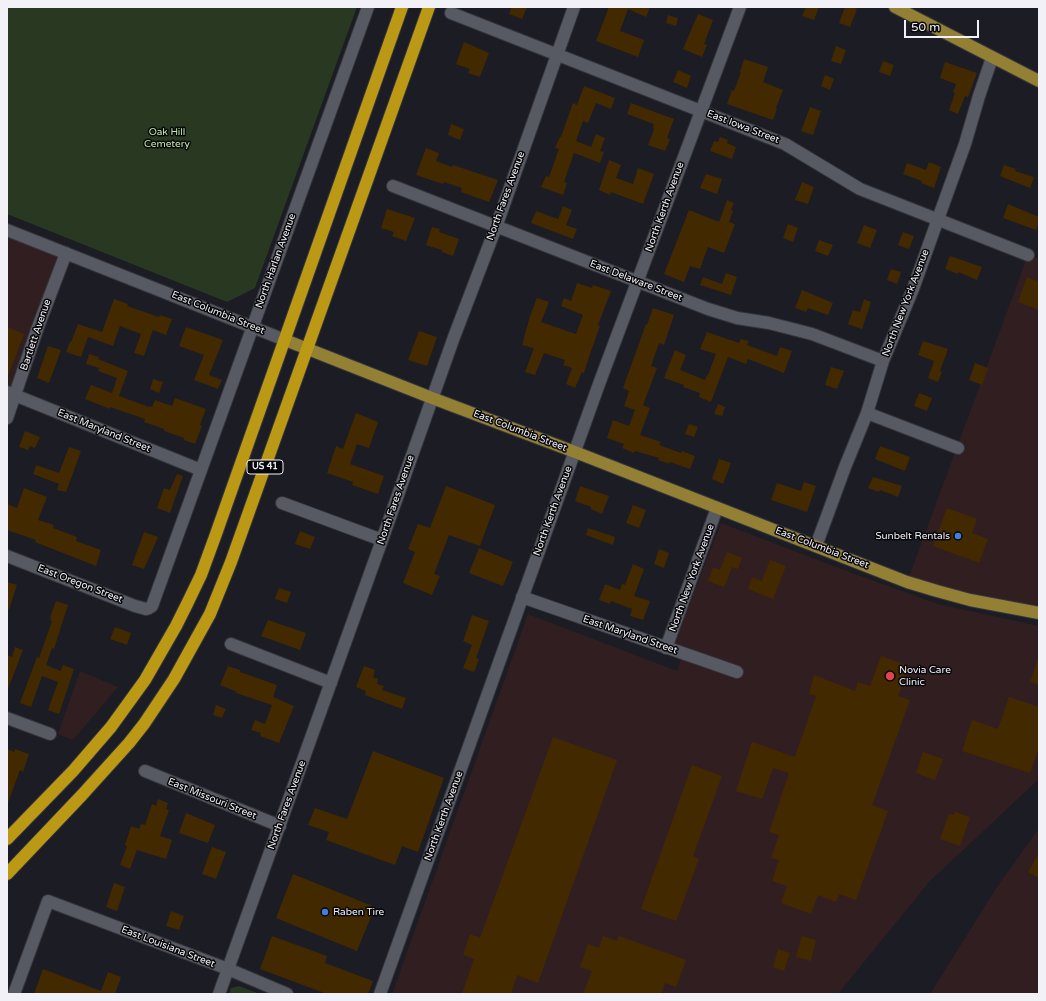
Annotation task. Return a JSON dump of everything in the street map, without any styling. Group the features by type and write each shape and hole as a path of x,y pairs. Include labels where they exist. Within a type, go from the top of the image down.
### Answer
{"highway":[{"name":"US 41","path":"7,839 73,771 111,727 145,680 176,626 201,575 402,7"},
{"name":"US 41","path":"7,874 129,744 161,700 188,656 210,614 308,350 430,7"}],"main road":[{"path":"895,7 1039,81"},
{"name":"East Columbia Street","path":"285,340 907,582 937,592 1039,614"}],"street":[{"name":"North Harlan Avenue","path":"152,606 368,7"},
{"name":"North Fares Avenue","path":"219,994 456,330 496,227 574,7"},
{"name":"North Kerth Avenue","path":"380,994 522,597 740,7"},
{"name":"East Iowa Street","path":"451,13 785,144 860,189 1028,255"},
{"name":"North New York Avenue","path":"816,546 866,413 883,361 913,289 965,144 992,58"},
{"name":"East Delaware Street","path":"393,186 708,309 731,316 797,329 883,361"},
{"name":"East Columbia Street","path":"7,230 285,340"},
{"name":"Bartlett Avenue","path":"7,418 11,393 66,253"},
{"name":"East Maryland Street","path":"11,393 201,470"},
{"path":"866,413 958,448"},
{"path":"282,503 382,540"},
{"name":"North New York Avenue","path":"666,648 718,508"},
{"name":"East Oregon Street","path":"7,556 135,606 146,609 152,606"},
{"name":"East Maryland Street","path":"522,597 737,672"},
{"path":"230,644 331,683"},
{"path":"7,718 50,734"},
{"name":"East Missouri Street","path":"145,772 280,826"},
{"name":"East Louisiana Street","path":"14,994 48,901 287,994"}],"shaded area":[{"path":"7,236 57,256 12,390 7,388"},
{"path":"1028,255 1039,259 1039,618 907,582"},
{"path":"721,523 938,604 1039,626 1039,779 929,882 838,994 392,994 528,614 677,671 683,654 675,642"},
{"path":"80,671 118,687 73,740 58,734"},
{"path":"1039,828 1039,994 930,994 995,890"}],"green space":[{"name":"Oak Hill Cemetery","path":"7,7 357,7 255,288 227,302 7,214"},
{"path":"239,986 260,994 229,994 231,988"}],"building":[{"path":"512,7 527,7 522,19 509,14"},
{"path":"609,7 650,7 646,17 628,9 620,31 644,40 638,57 596,41"},
{"path":"806,7 819,7 814,20 802,16"},
{"path":"845,7 857,9 850,27 839,23"},
{"path":"698,14 713,20 704,44 707,45 702,57 683,49"},
{"path":"668,15 678,18 676,26 666,23"},
{"path":"464,42 489,53 480,77 468,73 470,69 456,64"},
{"path":"836,46 846,50 841,64 831,61"},
{"path":"744,59 768,67 763,82 783,90 773,120 727,104 732,90 734,91"},
{"path":"883,61 894,65 890,76 879,72"},
{"path":"945,62 977,73 968,97 965,96 958,114 949,110 955,93 953,92 956,84 940,78"},
{"path":"678,70 691,76 687,88 673,82"},
{"path":"825,75 834,79 830,90 821,86"},
{"path":"584,86 615,98 611,109 596,103 588,123 583,121 576,141 591,147 596,134 605,138 600,151 604,152 600,163 574,153 564,182 567,183 563,195 541,187 546,176 549,177 559,149 555,148 561,137 573,103 577,105"},
{"path":"631,103 674,119 667,138 670,139 665,151 648,145 654,129 654,124 627,114"},
{"path":"810,107 821,111 813,135 801,131"},
{"path":"451,124 464,129 460,140 448,135"},
{"path":"720,137 728,140 727,143 736,147 732,159 710,151 714,141 718,142"},
{"path":"426,148 439,153 436,161 498,180 489,202 461,192 462,188 444,182 443,184 416,175"},
{"path":"609,160 621,165 616,178 633,184 638,168 654,174 643,204 611,192 610,195 599,190"},
{"path":"929,162 941,167 934,188 921,183 922,181 903,174 907,163 926,170"},
{"path":"1004,165 1016,169 1015,171 1034,177 1030,188 1000,176"},
{"path":"706,174 722,179 717,194 700,188"},
{"path":"802,182 814,187 808,204 795,200"},
{"path":"727,200 734,203 729,222 735,224 724,253 708,247 700,269 690,266 684,282 664,274 689,210 719,222"},
{"path":"1008,204 1039,217 1036,230 1003,218"},
{"path":"563,206 572,210 566,225 577,229 573,239 531,223 536,211 558,219"},
{"path":"387,209 415,218 406,241 392,236 394,232 381,228"},
{"path":"788,224 798,228 793,242 783,238"},
{"path":"864,225 877,230 870,248 857,243"},
{"path":"432,227 440,229 439,232 459,239 453,256 442,252 442,250 426,245"},
{"path":"903,232 914,236 909,249 898,245"},
{"path":"819,240 833,245 828,256 815,251"},
{"path":"950,256 982,267 977,280 958,272 958,274 945,269"},
{"path":"891,269 901,272 897,284 887,280"},
{"path":"726,273 737,277 731,295 700,285 703,277 722,284"},
{"path":"1027,277 1039,282 1039,310 1018,302"},
{"path":"577,283 592,288 593,285 611,291 598,325 600,326 584,373 582,372 575,388 566,384 572,368 563,365 565,360 544,353 535,375 525,372 534,348 522,345 537,298 549,302 541,322 576,334 583,315 561,306 564,298 571,301"},
{"path":"802,290 833,303 828,315 808,308 806,312 795,308"},
{"path":"114,299 128,304 127,306 159,317 160,315 172,319 166,335 153,330 144,356 134,353 141,334 120,326 113,346 88,337 81,357 66,352 78,324 102,332"},
{"path":"864,299 871,302 862,329 848,324 853,310 860,312"},
{"path":"653,308 674,315 664,345 659,343 651,366 657,368 643,405 650,408 640,435 661,442 659,445 681,453 682,451 695,456 690,469 670,462 669,464 658,460 659,458 635,451 634,453 622,448 624,444 607,438 613,420 629,426 635,410 624,406 629,391 623,388"},
{"path":"7,327 24,334 8,376 7,376"},
{"path":"186,327 223,340 209,375 222,380 218,389 194,380 204,355 179,346"},
{"path":"419,331 437,337 427,366 408,360"},
{"path":"707,332 739,343 741,339 749,341 747,345 777,356 780,347 792,351 784,373 748,359 746,364 728,357 711,402 699,397 700,393 683,387 684,385 664,378 675,350 686,355 680,370 705,380 716,354 700,349"},
{"path":"923,341 948,349 940,371 942,372 938,382 928,378 934,361 918,355"},
{"path":"48,346 61,350 49,383 37,378"},
{"path":"89,354 99,357 98,359 128,371 119,396 149,407 152,407 155,400 172,406 175,398 206,409 200,425 202,426 195,444 184,440 184,438 164,431 164,429 144,422 145,419 110,407 110,409 85,399 91,385 112,393 117,378 98,371 99,368 86,364"},
{"path":"975,363 988,368 982,385 969,380"},
{"path":"831,367 844,371 837,389 825,385"},
{"path":"153,379 163,382 159,393 150,389"},
{"path":"919,393 932,398 927,411 914,406"},
{"path":"718,404 725,407 722,416 714,414"},
{"path":"356,413 378,422 369,448 357,444 350,464 384,476 378,494 352,485 353,482 327,473 336,446 343,449"},
{"path":"689,424 698,427 694,437 685,434"},
{"path":"25,431 40,437 35,448 30,446 28,450 19,447"},
{"path":"880,446 910,457 905,471 875,459"},
{"path":"69,447 81,451 66,492 57,490 59,484 33,474 36,465 59,473"},
{"path":"719,459 731,463 723,484 712,479"},
{"path":"177,474 183,476 170,513 157,508 164,488 170,490"},
{"path":"873,477 902,486 898,497 880,490 879,492 868,488"},
{"path":"804,482 816,486 807,512 771,500 777,483 801,491"},
{"path":"446,486 495,505 480,546 449,535 434,574 440,576 432,595 403,583 415,552 408,549 418,524 430,528"},
{"path":"580,486 609,496 602,514 591,509 591,507 575,501"},
{"path":"24,488 47,497 38,520 54,525 53,528 77,537 76,541 101,550 96,566 35,542 36,540 7,530 7,504 17,508"},
{"path":"633,505 646,510 639,528 626,523"},
{"name":"Sunbelt Rentals","path":"947,508 977,519 972,533 988,539 979,563 933,546"},
{"path":"588,528 615,537 613,545 586,535"},
{"path":"300,531 315,537 310,549 295,544"},
{"path":"144,532 158,537 144,569 132,565"},
{"path":"479,548 513,562 503,586 469,573"},
{"path":"659,549 669,553 664,568 654,564"},
{"path":"727,552 742,558 738,569 732,567 724,587 708,581 713,567 720,570"},
{"path":"770,560 786,566 773,599 748,589 752,577 762,581"},
{"path":"633,564 644,569 634,596 650,601 643,620 630,616 632,609 611,601 610,604 599,600 605,584 620,590 622,584 625,585"},
{"path":"7,582 17,585 9,610 7,609"},
{"path":"279,588 291,592 287,603 275,599"},
{"path":"56,601 68,605 54,649 52,648 46,665 61,671 63,665 74,669 59,714 48,710 58,682 42,676 31,707 20,703 37,657 39,658 52,621 50,620 50,617"},
{"path":"472,615 489,621 476,658 479,659 474,672 463,668 472,645 463,641"},
{"path":"268,620 306,633 300,650 261,636"},
{"path":"115,627 131,633 127,645 110,639"},
{"path":"15,647 23,650 7,689 7,655 12,657"},
{"path":"881,656 909,666 898,696 910,700 872,805 888,811 856,900 839,894 836,902 818,895 811,914 781,903 787,886 772,881 779,860 771,858 779,835 769,832 789,773 773,768 762,799 736,791 752,742 795,757 816,696 809,694 814,675 855,691 858,682 870,686"},
{"path":"1039,659 1039,685 1030,682"},
{"path":"228,666 240,670 240,672 277,685 273,697 294,706 279,743 260,736 261,733 251,730 255,720 265,724 272,705 236,693 237,692 220,685"},
{"path":"364,666 375,670 373,677 378,679 377,684 384,686 382,690 406,698 402,709 365,695 366,691 356,687"},
{"path":"1009,697 1039,707 1039,747 1030,773 962,751 972,720 998,729"},
{"path":"216,705 226,709 222,718 213,715"},
{"path":"553,737 617,760 538,983 517,975 511,994 462,994 474,959 463,955 470,934 480,938"},
{"path":"7,749 14,752 15,749 29,754 23,772 20,770 8,803 7,802"},
{"path":"373,751 444,778 418,852 402,846 395,865 326,840 329,832 308,825 315,808 347,819"},
{"path":"923,752 943,759 935,780 916,773"},
{"path":"692,765 722,776 693,856 699,859 676,921 641,909"},
{"path":"158,799 168,803 166,809 169,810 160,836 172,840 166,859 137,850 130,869 120,865 127,846 125,845 131,826 139,829 141,824 145,825 152,804 156,806"},
{"path":"955,812 970,817 960,846 940,839 949,814 953,815"},
{"path":"186,813 215,825 208,843 179,833"},
{"path":"212,847 226,852 216,879 202,874"},
{"path":"1039,853 1039,878 1028,872"},
{"name":"Raben Tire","path":"293,874 375,907 357,951 276,918"},
{"path":"114,883 125,887 117,911 106,907"},
{"path":"171,911 184,916 179,930 166,926"},
{"path":"272,936 327,956 325,963 373,981 368,994 327,994 260,969"},
{"path":"603,936 617,941 619,936 686,960 676,987 665,983 661,994 583,994 592,971 580,967 588,944 599,948"},
{"path":"802,936 816,940 811,961 796,957"},
{"path":"778,949 790,953 784,971 773,967"},
{"path":"43,969 101,991 108,972 121,977 115,994 34,994"}],"place":[{"name":"Sunbelt Rentals","path":"958,536"},
{"name":"Novia Care Clinic","path":"890,676"},
{"name":"Raben Tire","path":"325,912"}]}
